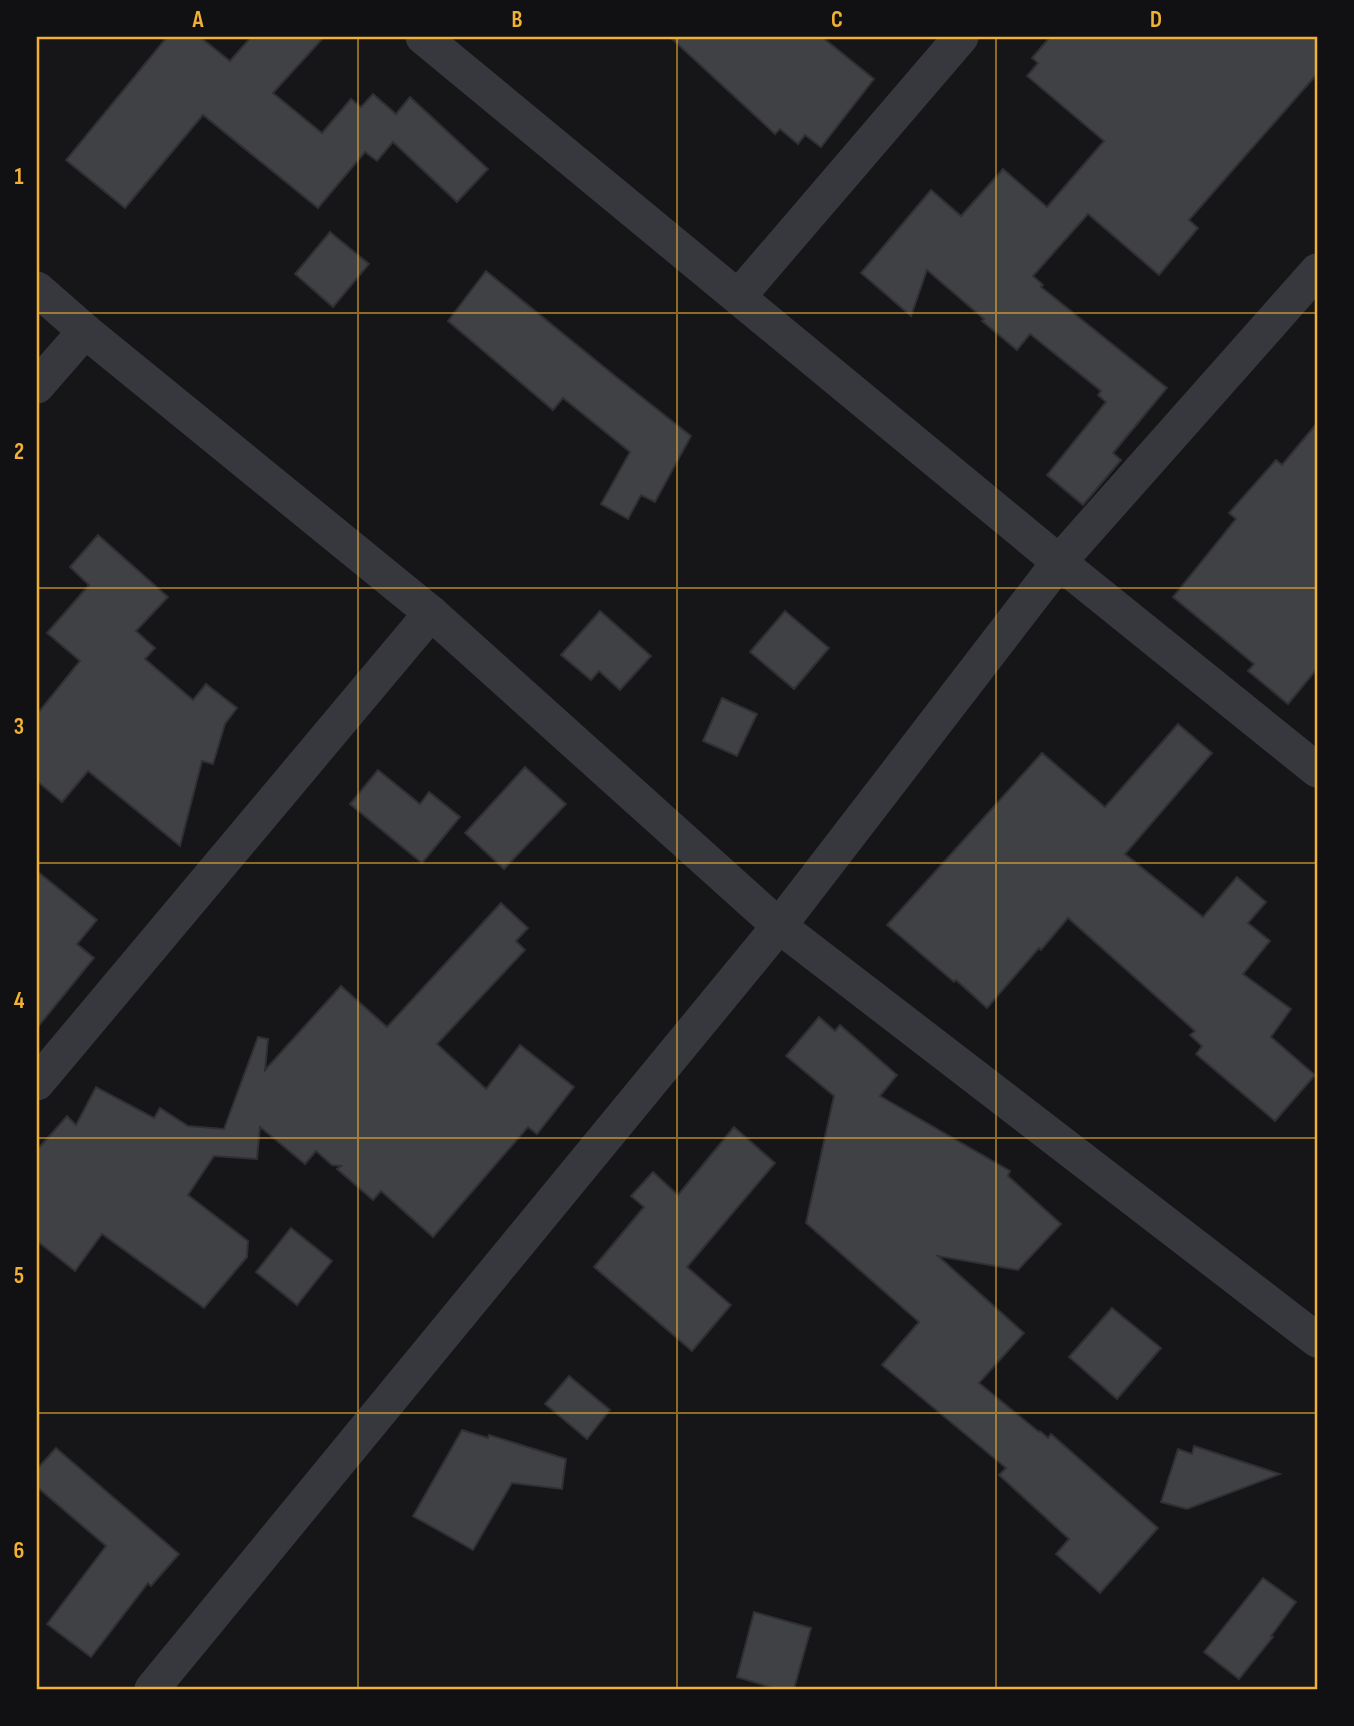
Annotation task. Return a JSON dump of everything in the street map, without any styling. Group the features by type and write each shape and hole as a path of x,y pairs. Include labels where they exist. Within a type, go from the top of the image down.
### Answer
{"street":[{"path":"423,37 1059,562 1317,770"},
{"path":"738,297 961,37"},
{"path":"152,1689 779,926 1059,562 1317,271"},
{"path":"37,289 430,613 779,926 1317,1340"},
{"path":"37,386 85,331"},
{"path":"37,1083 430,613"}],"building":[{"path":"167,37 200,37 230,61 251,37 324,37 273,93 322,133 351,99 361,107 373,94 396,114 410,97 488,169 457,202 393,142 377,161 365,152 318,208 203,115 125,208 66,160"},
{"path":"670,37 822,37 874,79 821,147 805,135 798,144 780,129 775,134"},
{"path":"1050,37 1317,37 1317,74 1189,220 1198,228 1159,275 1088,214 1033,276 1043,285 1041,287 1167,388 1113,453 1121,460 1083,505 1047,475 1106,402 1098,395 1101,391 1030,334 1017,350 927,270 911,316 861,273 931,190 961,216 1003,169 1047,207 1104,141 1027,76 1038,63 1032,58"},
{"path":"330,232 369,264 333,307 295,274"},
{"path":"486,271 691,436 655,502 641,495 628,519 601,504 630,452 563,398 553,410 448,321"},
{"path":"1317,423 1317,669 1288,704 1248,671 1254,664 1173,597 1236,519 1229,513 1276,460 1282,465"},
{"path":"98,535 168,597 136,631 155,648 145,659 193,700 206,684 237,708 225,724 213,764 202,761 180,846 88,771 62,802 37,781 37,714 80,661 47,633 89,585 70,567"},
{"path":"600,611 651,656 620,690 599,671 591,680 561,655"},
{"path":"785,611 829,648 794,689 750,652"},
{"path":"722,698 757,714 737,756 703,741"},
{"path":"1178,724 1212,753 1125,854 1203,917 1237,877 1266,902 1248,923 1270,941 1243,974 1291,1009 1271,1037 1315,1075 1275,1121 1196,1054 1202,1046 1190,1035 1195,1031 1068,918 987,1008 887,925 1042,753 1105,807"},
{"path":"525,767 566,804 504,869 465,833"},
{"path":"378,770 420,804 429,792 460,817 422,863 350,804"},
{"path":"37,871 97,920 77,944 94,958 37,1028"},
{"path":"501,903 528,928 516,941 525,950 437,1044 486,1089 520,1045 574,1087 537,1134 528,1127 433,1237 381,1191 373,1200 337,1169 341,1166 332,1165 316,1151 305,1164 260,1127 257,1159 214,1156 188,1195 248,1241 247,1257 204,1308 102,1234 75,1271 37,1241 37,1150 67,1116 76,1125 96,1087 154,1118 160,1108 188,1126 224,1129 258,1037 268,1039 265,1070 341,986 387,1027"},
{"path":"819,1017 835,1031 840,1025 897,1075 880,1096 1010,1171 1008,1176 1061,1224 1018,1270 938,1256 1024,1333 979,1383 1039,1432 1048,1438 1051,1434 1158,1528 1100,1593 1056,1554 1069,1539 999,1475 1006,1468 882,1365 919,1322 806,1223 834,1096 786,1056"},
{"path":"734,1127 775,1163 687,1267 731,1305 692,1351 594,1267 644,1207 631,1196 653,1172 678,1195"},
{"path":"291,1228 332,1261 297,1305 256,1272"},
{"path":"1112,1308 1161,1348 1117,1399 1069,1357"},
{"path":"569,1376 610,1410 587,1439 545,1404"},
{"path":"462,1430 488,1438 489,1435 566,1459 562,1489 512,1483 473,1550 413,1516"},
{"path":"1194,1446 1280,1474 1187,1509 1161,1502 1178,1449 1192,1454"},
{"path":"56,1448 179,1554 151,1586 148,1583 91,1657 47,1624 106,1546 37,1487 37,1469"},
{"path":"1263,1578 1296,1602 1271,1636 1273,1637 1239,1679 1204,1652"},
{"path":"754,1612 811,1628 794,1689 776,1689 737,1677"}]}
